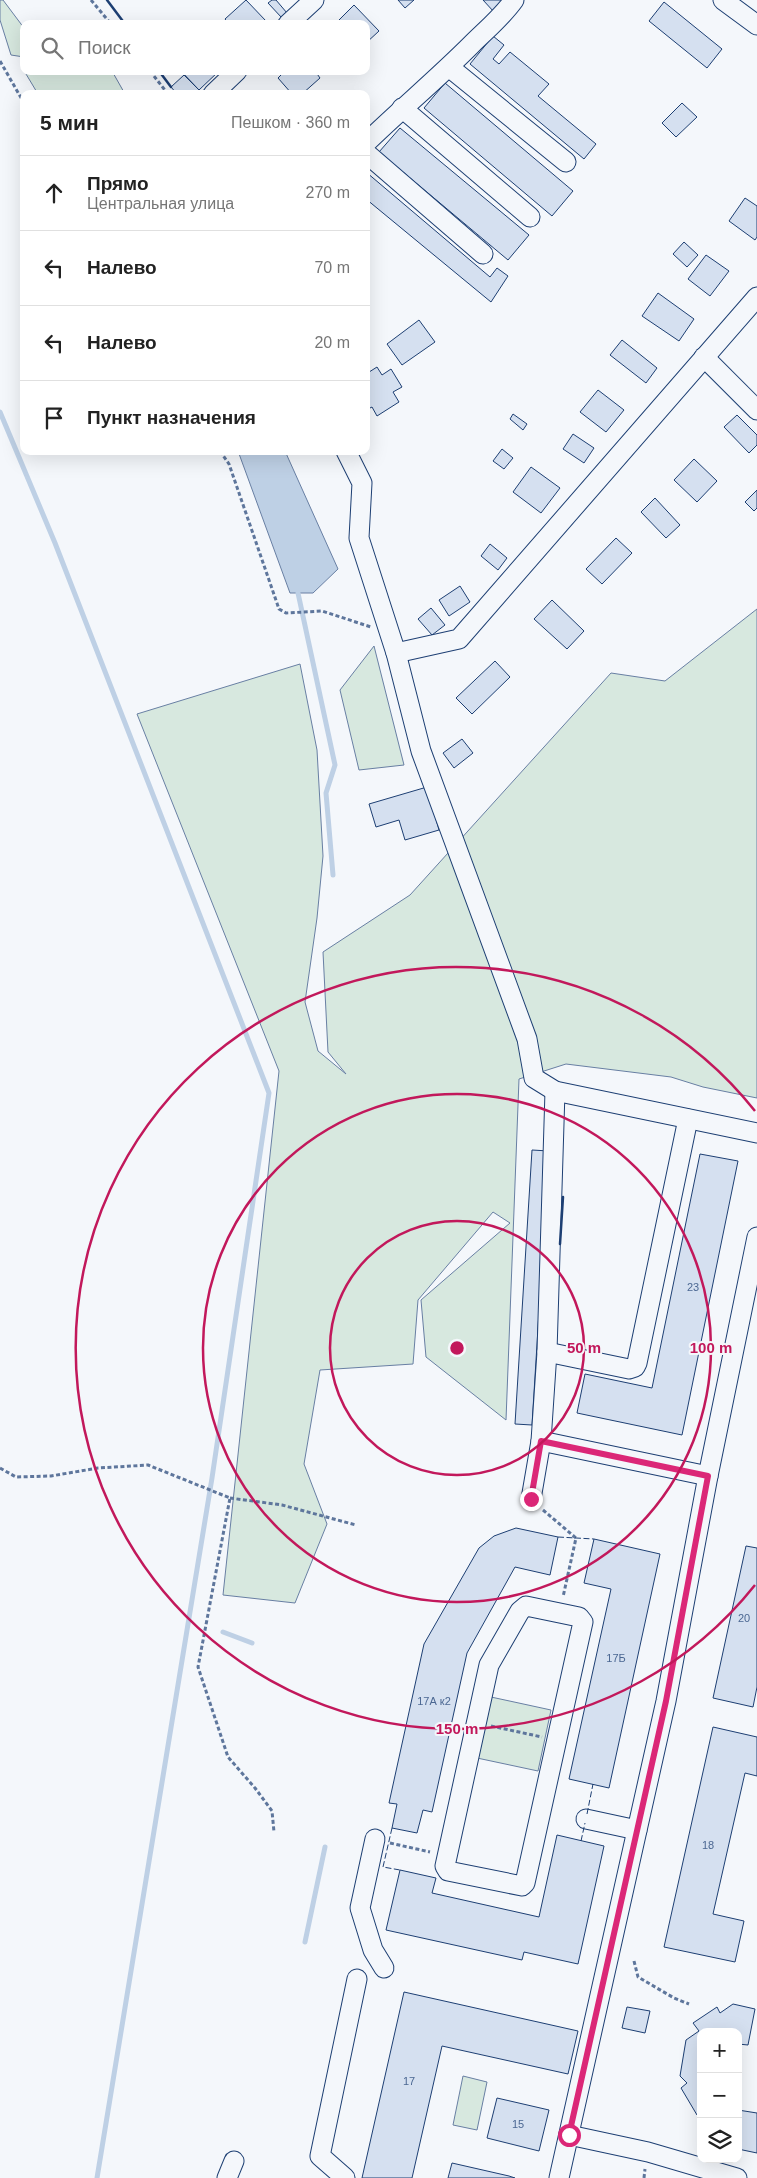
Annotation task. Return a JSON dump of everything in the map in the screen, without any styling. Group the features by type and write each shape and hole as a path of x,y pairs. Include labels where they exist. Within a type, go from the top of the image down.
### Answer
{"street":[{"path":"292,20 314,0"},
{"path":"370,139 449,67 506,11 514,0"},
{"path":"723,0 757,25"},
{"path":"449,67 566,162"},
{"path":"217,90 233,75"},
{"path":"402,108 530,217"},
{"path":"370,156 483,254"},
{"path":"396,654 458,638 757,297"},
{"path":"704,357 757,410"},
{"path":"348,455 362,483 359,538 390,633 420,751 527,1039 534,1078 555,1092 757,1133"},
{"path":"531,1499 541,1441 547,1352 555,1092"},
{"path":"547,1352 626,1368 636,1366 688,1119"},
{"path":"559,2178 666,1701 708,1476 757,1237"},
{"path":"541,1441 708,1476"},
{"path":"528,1606 559,1613 580,1617 582,1622 524,1886 448,1871 444,1866 489,1666 520,1611 528,1606"},
{"path":"586,1819 637,1830"},
{"path":"375,1839 360,1908 373,1950 384,1968"},
{"path":"345,2178 320,2156 357,1979"},
{"path":"569,2135 648,2152 737,2178"}],"path":[{"path":"91,0 108,20"},
{"path":"0,61 20,96"},
{"path":"153,75 165,90"},
{"path":"223,455 229,464 279,609 286,613 322,611 390,633"},
{"path":"0,1468 16,1477 51,1476 98,1468 148,1465 230,1498 282,1505 356,1525"},
{"path":"230,1498 198,1667 228,1757 255,1788 272,1812 274,1832"},
{"path":"531,1499 576,1538 559,1613"},
{"path":"476,1723 557,1740"},
{"path":"395,1844 447,1855"},
{"path":"634,1961 638,1977 674,1998 689,2004"}],"shaded area":[{"path":"0,0 3,0 20,23 20,56 11,55 0,20"},
{"path":"27,75 114,75 123,90 36,90"},
{"path":"757,609 757,1098 703,1087 671,1077 566,1064 519,1079 506,1420 426,1357 421,1300 510,1223 493,1212 418,1300 413,1364 320,1370 304,1464 327,1524 295,1603 223,1595 279,1071 137,714 300,664 317,750 323,856 317,918 305,1002 318,1051 346,1074 328,1052 323,952 410,895 611,673 665,681"},
{"path":"374,646 404,765 359,770 340,690"},
{"path":"491,1697 551,1710 538,1771 477,1758"},
{"path":"463,2076 487,2082 477,2130 453,2125"}],"water":[{"path":"239,455 287,455 338,569 313,593 290,593"}],"building":[{"path":"246,0 265,20 226,20"},
{"path":"276,0 287,13 282,18 268,3"},
{"path":"398,0 414,0 405,8"},
{"path":"483,0 506,0 494,12"},
{"path":"664,2 722,49 707,68 649,21"},
{"path":"354,5 368,20 339,20"},
{"path":"370,22 379,31 370,39"},
{"path":"493,36 504,45 493,59 499,64 510,52 549,84 538,96 596,144 584,159 470,64"},
{"path":"184,75 199,90 174,90 171,87"},
{"path":"185,75 215,75 199,90"},
{"path":"281,75 318,75 320,78 306,90 288,90 278,78"},
{"path":"445,83 573,191 552,216 424,108"},
{"path":"682,103 697,117 676,137 662,123"},
{"path":"400,128 529,235 508,260 379,152"},
{"path":"370,175 490,277 497,268 508,276 491,302 370,202"},
{"path":"745,198 757,206 757,237 755,240 729,221"},
{"path":"684,242 698,255 687,267 673,254"},
{"path":"706,255 729,271 710,296 688,279"},
{"path":"658,293 694,319 679,341 642,316"},
{"path":"419,320 435,342 402,365 387,344"},
{"path":"622,340 657,368 646,383 610,355"},
{"path":"377,367 382,375 391,369 402,387 393,392 399,402 377,416 372,407 370,408 370,371"},
{"path":"598,390 624,410 606,432 580,412"},
{"path":"513,414 527,424 523,430 510,419"},
{"path":"737,415 757,435 757,445 749,453 724,427"},
{"path":"573,434 594,448 584,463 563,449"},
{"path":"502,449 513,458 504,469 493,461"},
{"path":"694,459 717,481 697,502 674,480"},
{"path":"531,467 560,488 541,513 513,492"},
{"path":"757,490 757,508 754,511 745,502"},
{"path":"655,498 680,525 666,538 641,512"},
{"path":"616,538 632,553 602,584 586,569"},
{"path":"490,544 507,558 498,570 481,556"},
{"path":"460,586 470,602 449,616 439,600"},
{"path":"552,600 584,631 567,649 534,619"},
{"path":"431,608 445,625 432,635 418,619"},
{"path":"495,661 510,677 472,714 456,698"},
{"path":"462,739 473,753 454,768 443,753"},
{"path":"427,787 439,830 405,840 399,820 376,827 369,804"},
{"path":"532,1150 549,1151 532,1425 515,1424"},
{"path":"700,1154 738,1161 682,1435 577,1413 585,1374 652,1388"},
{"path":"516,1528 558,1537 550,1575 515,1567 467,1653 432,1812 423,1810 417,1833 392,1828 397,1804 389,1803 424,1644 479,1548 494,1536"},
{"path":"594,1539 660,1554 609,1788 569,1779 611,1589 584,1583"},
{"path":"746,1546 757,1548 757,1687 753,1707 713,1698"},
{"path":"713,1727 757,1737 757,1776 745,1773 713,1914 744,1921 735,1962 664,1947"},
{"path":"557,1835 604,1846 578,1964 524,1952 522,1960 386,1930 400,1870 436,1878 432,1893 539,1917"},
{"path":"404,1992 578,2031 568,2074 442,2046 412,2178 362,2178"},
{"path":"733,2004 755,2009 748,2045 742,2044 742,2028 697,2028 693,2023 717,2007 720,2013"},
{"path":"627,2007 650,2011 645,2033 622,2028"},
{"path":"697,2032 697,2115 681,2088 687,2083 680,2076 686,2040"},
{"path":"497,2098 549,2110 539,2151 487,2138"},
{"path":"742,2111 757,2113 757,2153 742,2150"},
{"path":"452,2163 509,2176 515,2178 448,2178"}],"waterway":[{"path":"0,412 55,543 269,1093 212,1478 97,2178"},
{"path":"298,593 335,765 326,793 333,875"},
{"path":"223,1632 252,1643"},
{"path":"305,1942 325,1847"}],"fence":[{"path":"558,1537 594,1539"},
{"path":"587,1814 593,1784"},
{"path":"581,1841 585,1823"},
{"path":"392,1828 383,1867 400,1870"}],"wall":[{"path":"107,0 122,20"},
{"path":"162,75 171,87"},
{"path":"560,1244 563,1197"}],"route":[{"path":"531,1499 541,1441 708,1476 666,1701 569,2135"}]}
